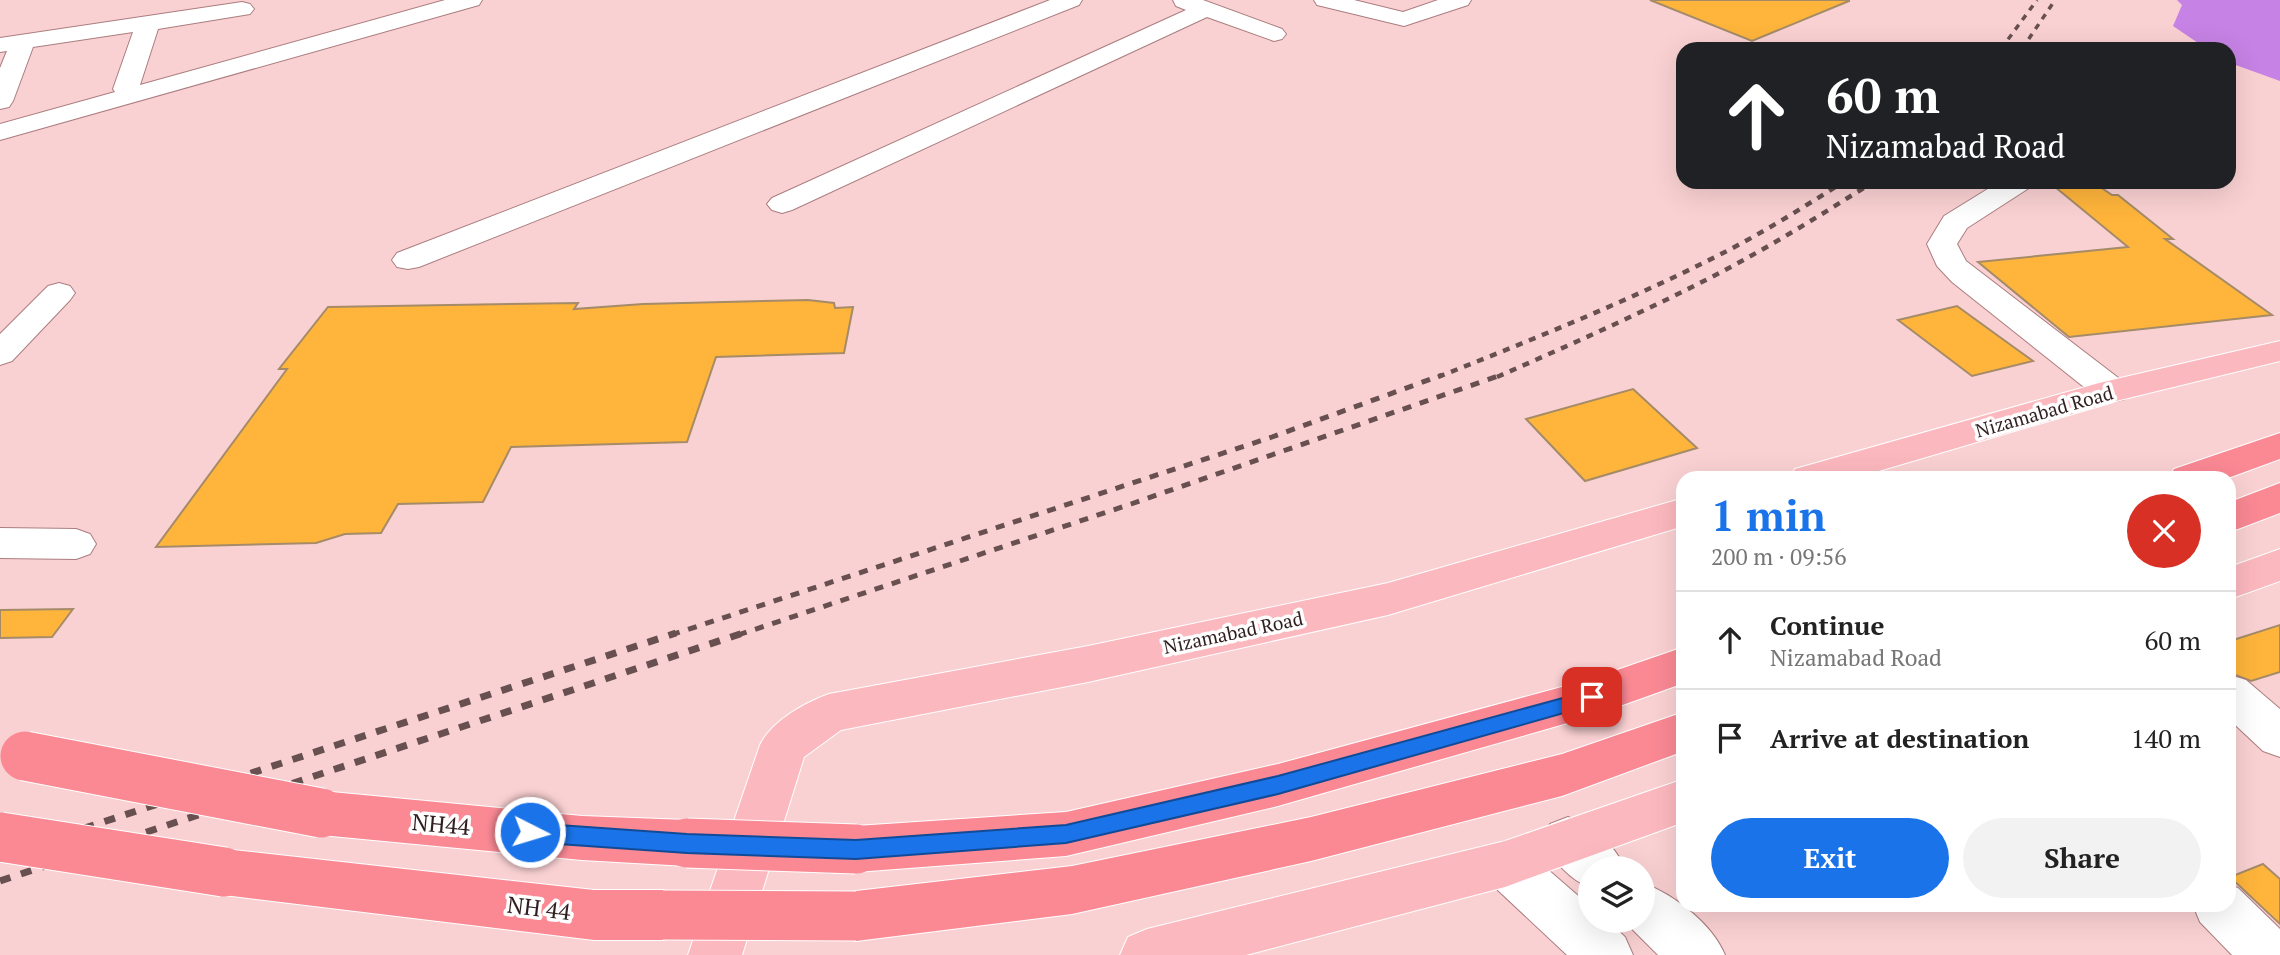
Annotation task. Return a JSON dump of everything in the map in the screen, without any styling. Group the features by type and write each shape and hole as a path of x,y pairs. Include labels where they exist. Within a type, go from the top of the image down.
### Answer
{"highway":[{"path":"2208,471 2280,445"},
{"path":"2236,515 2280,497"},
{"name":"NH44","path":"13,754 321,813 582,838 856,849 1066,834 1278,785 1592,697 1676,668"},
{"name":"NH 44","path":"0,837 224,872 594,915 856,916 1072,890 1311,839 1562,775 1676,734"}],"main road":[{"name":"Nizamabad Road","path":"1833,471 2112,391 2280,351"},
{"name":"Nizamabad Road","path":"715,955 784,745 829,713 1088,664 1388,599 1676,514"},
{"path":"2236,582 2280,564"},
{"path":"1147,955 1505,864 1584,854 1676,804"}],"street":[{"path":"0,132 471,0"},
{"path":"408,260 1071,0"},
{"path":"1181,0 1274,34"},
{"path":"1325,0 1404,19 1460,0"},
{"path":"0,101 12,43 148,22 208,7 242,9"},
{"path":"782,204 1206,9"},
{"path":"127,89 148,22"},
{"path":"2008,189 1955,222 1942,244 1953,265 1963,275 2112,391"},
{"path":"0,354 59,293"},
{"path":"0,543 76,544"},
{"path":"2236,698 2280,737"},
{"path":"1505,864 1606,955"},
{"path":"2226,912 2269,955"},
{"path":"1655,917 1698,955"}],"shaded area":[{"path":"2177,0 2280,0 2280,81 2236,65 2236,42 2197,42 2173,26 2182,5"}],"building":[{"path":"1650,0 1849,0 1849,1 1752,41"},
{"path":"2058,189 2103,189 2112,195 2118,195 2173,239 2165,239 2272,315 2069,337 1978,262 2128,247"},
{"path":"808,300 834,303 835,308 853,307 844,353 716,357 687,442 511,447 483,502 398,504 381,533 345,534 316,543 156,547 287,369 279,369 328,307 578,303 574,309 643,304"},
{"path":"1957,306 2033,361 1972,376 1898,320"},
{"path":"1633,389 1697,448 1585,481 1526,419"},
{"path":"73,609 52,637 0,638 0,610"},
{"path":"2280,625 2280,672 2251,681 2236,675 2236,639"},
{"path":"2263,864 2280,879 2280,924 2236,883 2236,875"}],"railway":[{"path":"2006,42 2037,0"},
{"path":"2027,42 2055,0"},
{"path":"1438,377 1653,287 1754,237 1832,189"},
{"path":"1497,377 1641,312 1725,270 1862,189"},
{"path":"671,635 1272,437 1442,375"},
{"path":"738,635 1131,504 1501,375"},
{"path":"0,856 676,633"},
{"path":"0,881 743,633"}],"route":[{"path":"530,832 582,838 856,849 1066,834 1278,785 1592,697"}]}
